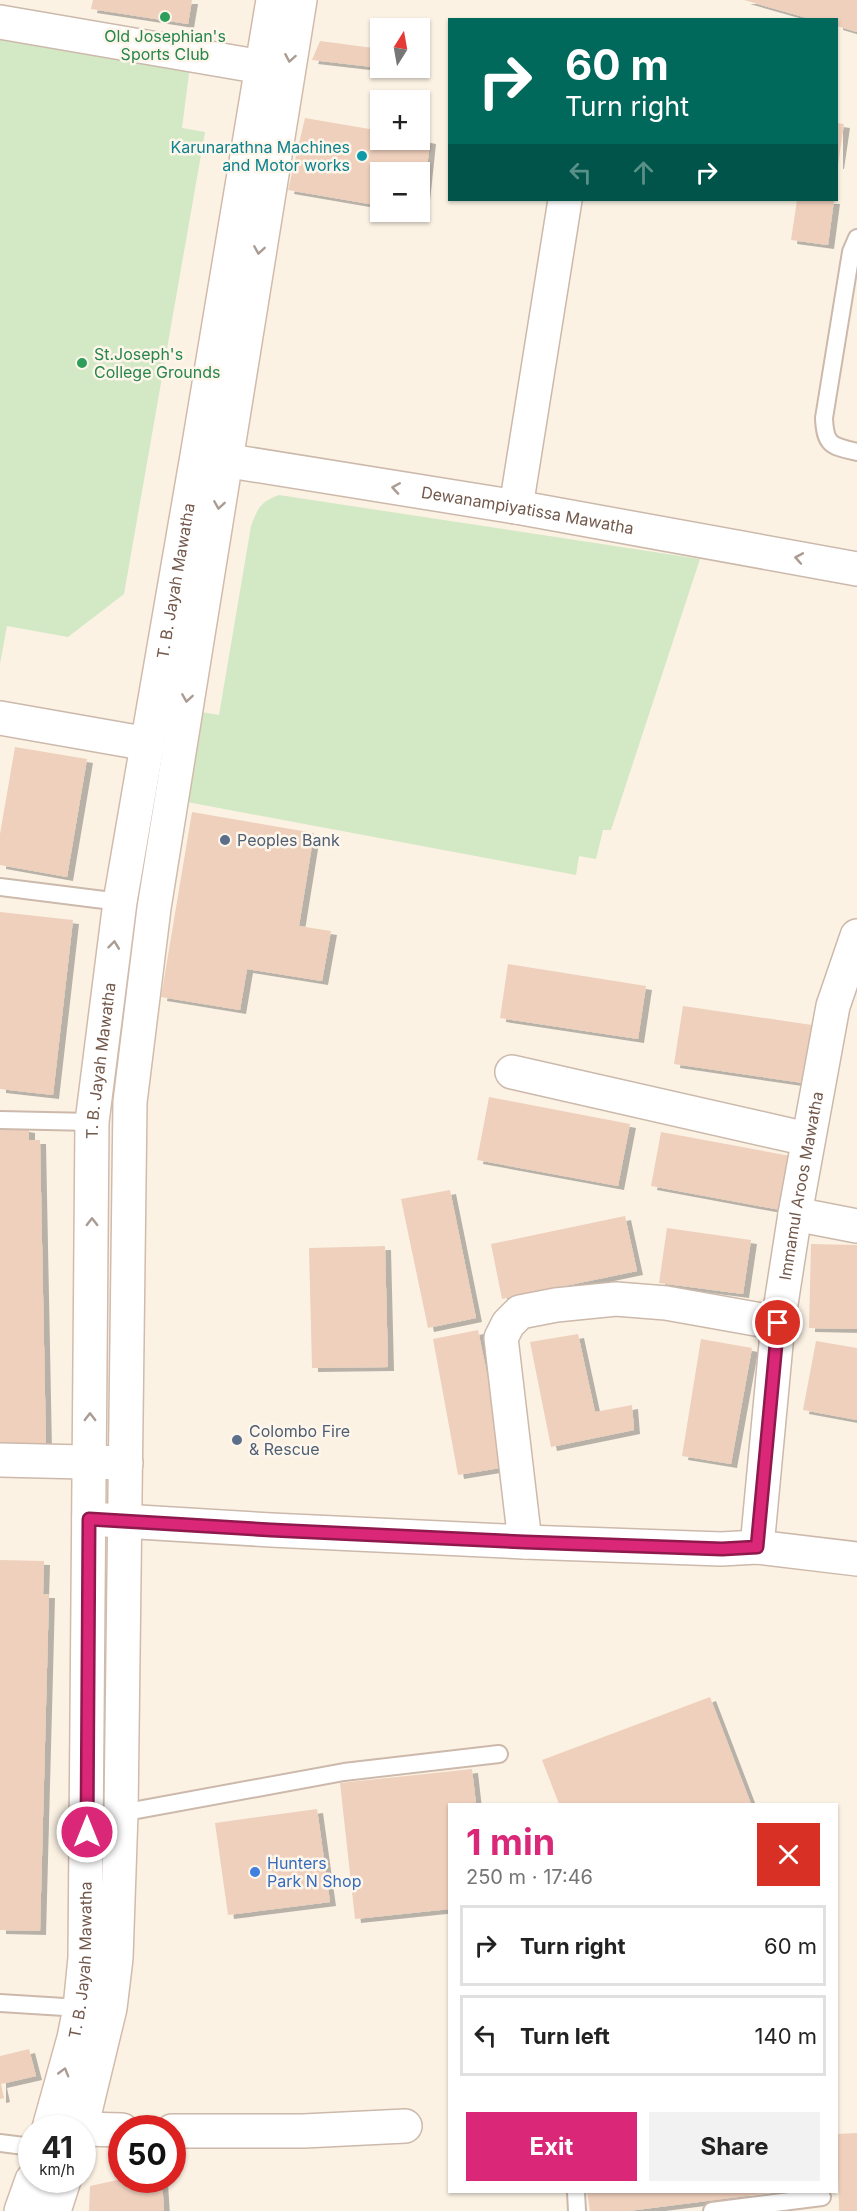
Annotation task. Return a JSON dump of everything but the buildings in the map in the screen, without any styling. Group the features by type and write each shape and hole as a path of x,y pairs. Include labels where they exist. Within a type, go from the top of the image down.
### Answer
{"main road":[{"name":"T. B. Jayah Mawatha","path":"85,2115 110,2008 116,1958 121,1813 130,1102 262,67 273,0"},
{"name":"T. B. Jayah Mawatha","path":"53,2115 74,2038 80,2008 85,1958 92,1122 120,902 148,744 212,458 300,0"},
{"path":"0,22 262,67"},
{"path":"516,507 565,201"},
{"name":"Dewanampiyatissa Mawatha","path":"212,458 516,507 857,569"},
{"path":"0,718 148,744"},
{"name":"Immamul Aroos Mawatha","path":"757,1547 778,1323 807,1139 833,1006 857,936"},
{"path":"513,1072 807,1139"},
{"path":"795,1214 857,1226"},
{"path":"525,1542 501,1338 508,1324 520,1312 556,1305 616,1299 666,1303 778,1323"},
{"path":"0,1460 126,1463"},
{"path":"89,1519 525,1542 722,1549 757,1547 857,1559"},
{"path":"186,2131 304,2131 405,2126"},
{"path":"21,2211 27,2193"},
{"path":"54,2211 60,2193"}],"lane":[{"path":"857,238 851,252 824,418 825,436 833,447 857,452"},
{"path":"0,886 120,902"},
{"path":"0,1120 92,1122"},
{"path":"121,1813 344,1772 500,1754"},
{"path":"0,2003 80,2008"},
{"path":"0,2142 18,2145"},
{"path":"576,2193 578,2211"},
{"path":"712,2211 822,2200"}],"green space":[{"name":"St.Joseph's College Grounds","path":"0,38 190,66 182,128 205,132 124,594 68,637 7,626 0,664"},
{"path":"279,495 700,559 611,830 603,830 596,859 579,856 576,875 187,802 201,712 219,715 251,526 260,506"}],"place":[{"name":"Old Josephian's Sports Club","path":"165,17"},
{"name":"Karunarathna Machines and Motor works","path":"362,156"},
{"name":"St.Joseph's College Grounds","path":"82,363"},
{"name":"Peoples Bank","path":"225,840"},
{"name":"Colombo Fire & Rescue","path":"237,1440"},
{"name":"Hunters Park N Shop","path":"255,1872"}],"route":[{"path":"87,1832 89,1519 525,1542 722,1549 757,1547 778,1323"}]}
